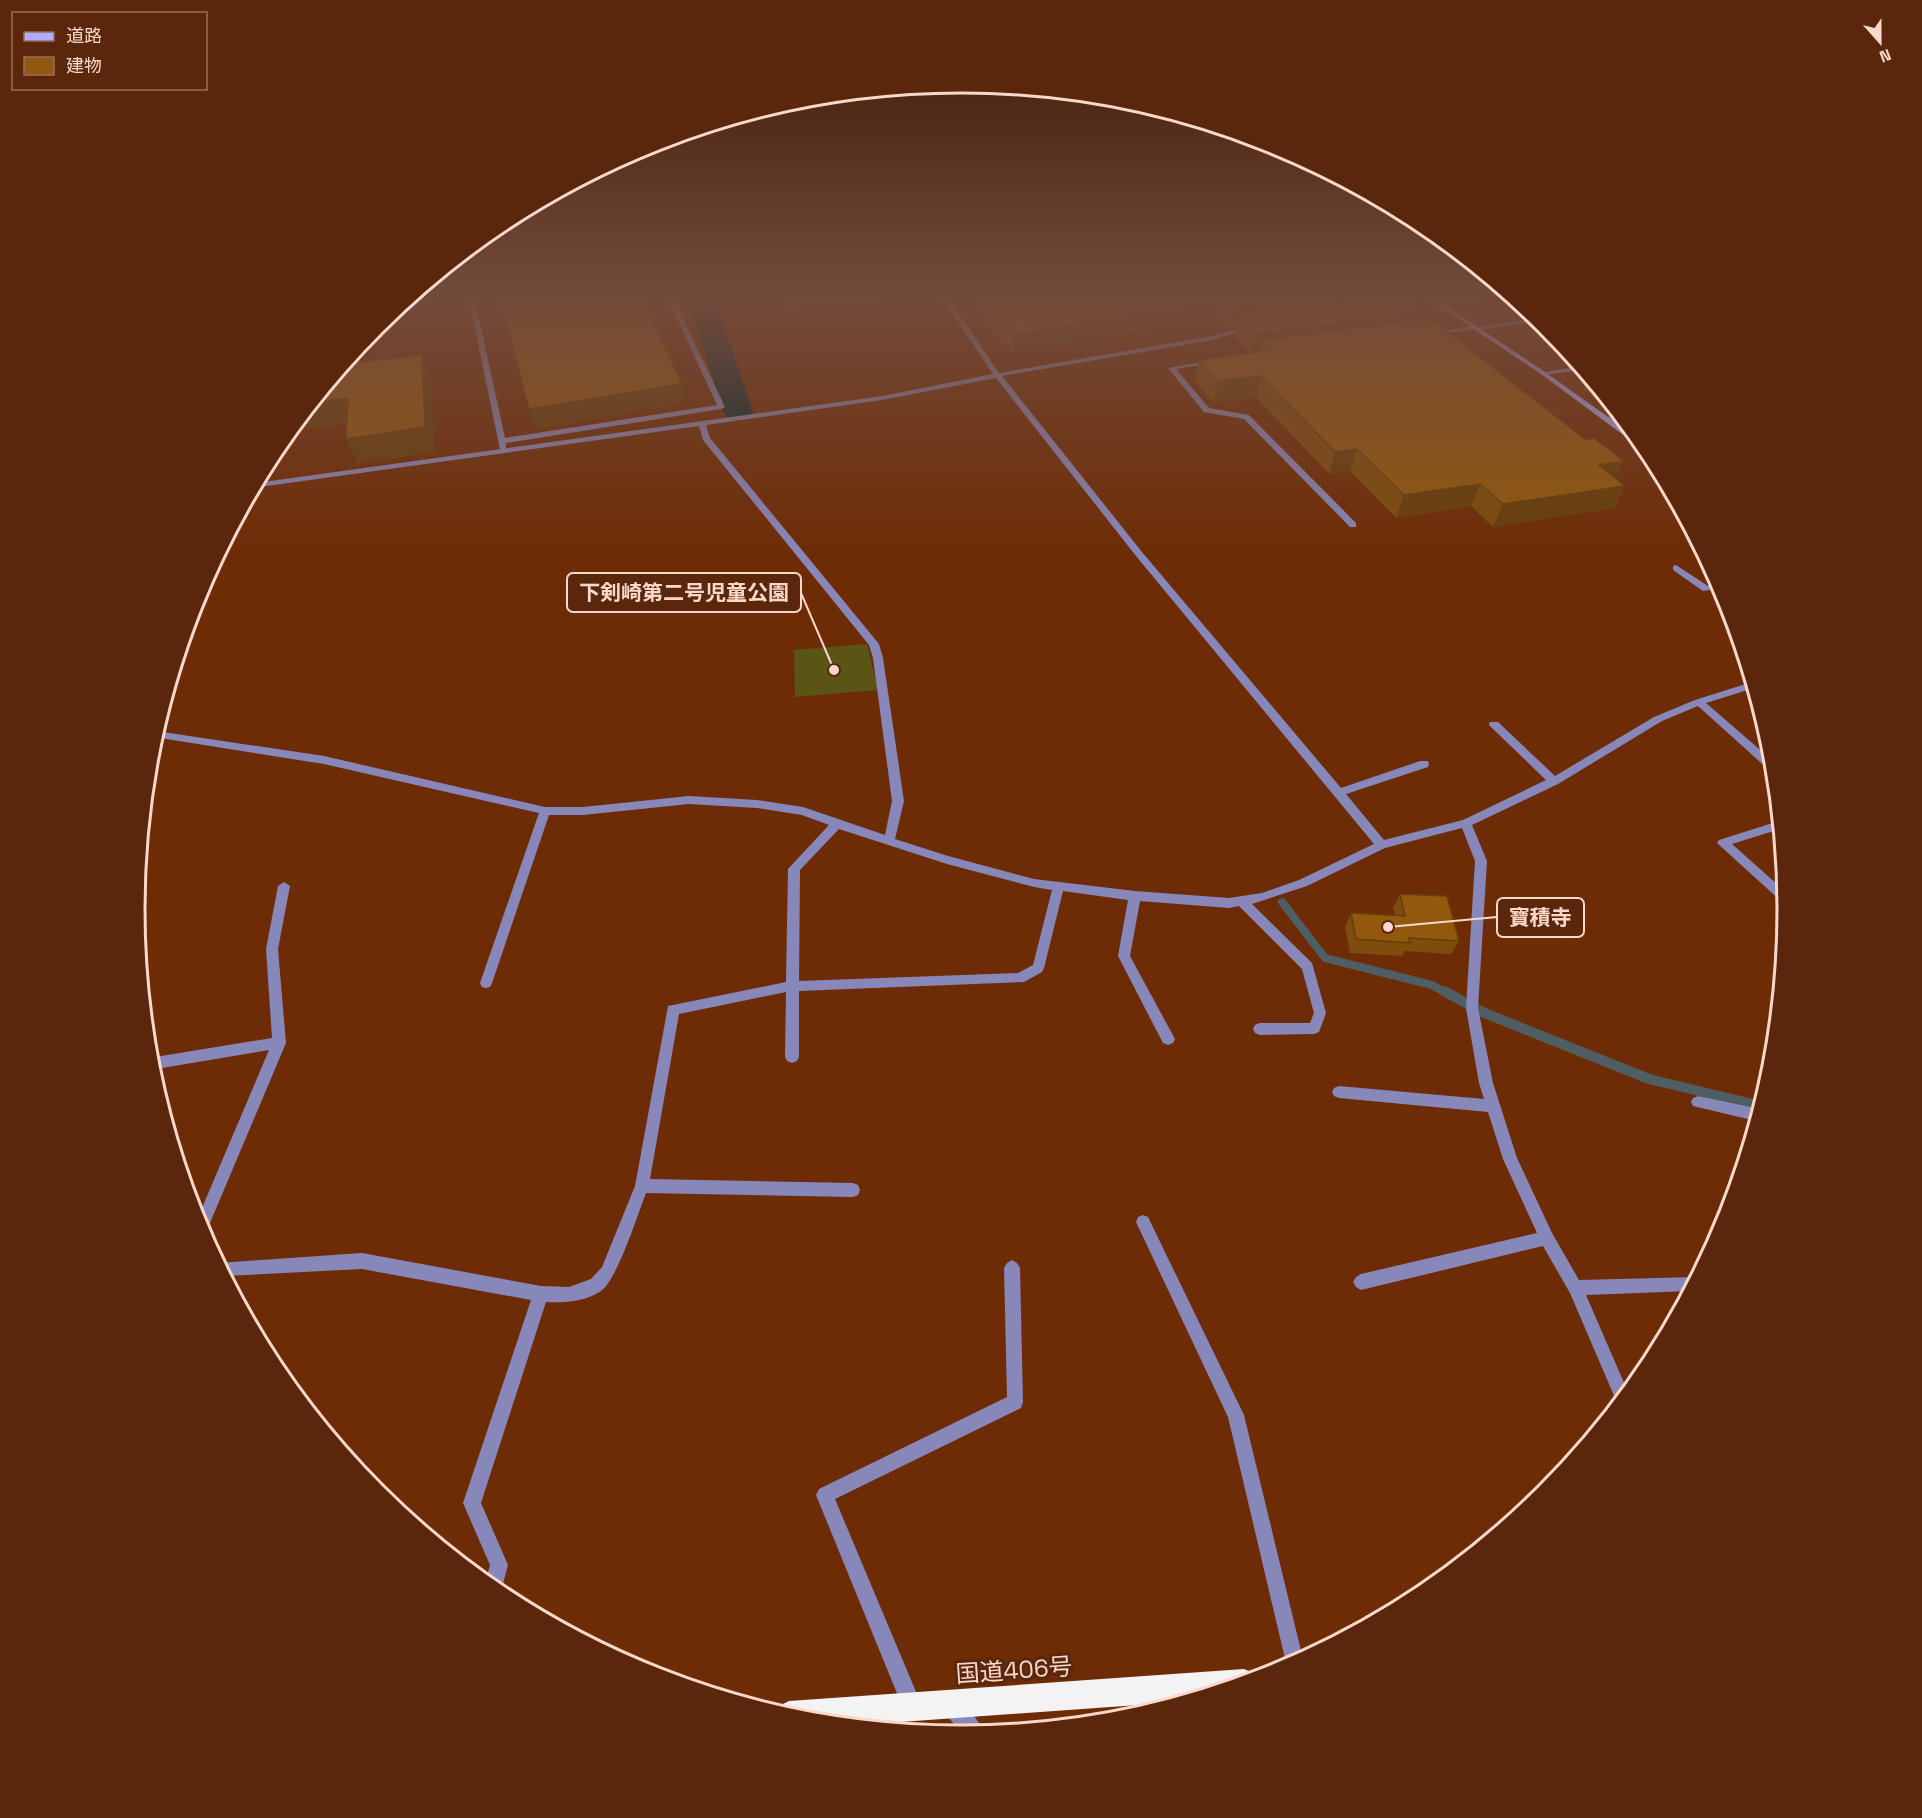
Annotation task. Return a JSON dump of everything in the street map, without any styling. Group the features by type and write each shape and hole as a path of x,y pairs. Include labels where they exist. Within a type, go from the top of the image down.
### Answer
{"highway":[{"name":"国道406号","path":"827,1713 1211,1685"}],"main road":[{"path":"1551,380 1619,428"}],"street":[{"path":"489,380 503,451"},
{"path":"502,441 721,407 709,380"},
{"path":"265,485 882,398 978,380"},
{"path":"1001,380 1139,554 1382,845"},
{"path":"1181,380 1207,410 1246,417 1353,525"},
{"path":"1606,418 1612,417"},
{"path":"702,423 706,438 874,644 879,658 898,801 889,841"},
{"path":"1676,568 1706,590 1711,589"},
{"path":"164,736 324,760 545,812 700,801 757,804 804,811 947,860 1023,880 1135,896 1229,903 1263,897 1303,883 1382,845 1466,823 1554,781 1658,719 1699,702 1746,687"},
{"path":"1699,702 1762,758"},
{"path":"1494,724 1554,781"},
{"path":"1338,793 1424,764"},
{"path":"486,983 545,812"},
{"path":"1466,823 1481,861 1472,1008 1486,1083 1510,1159 1546,1238 1575,1288 1619,1390"},
{"path":"792,1057 794,869 837,824"},
{"path":"1772,827 1723,843 1776,890"},
{"path":"228,1269 362,1261 541,1294 570,1295 596,1285 608,1272 642,1186 674,1010 792,986 1020,978 1038,968 1059,885"},
{"path":"206,1218 279,1043 272,949 284,886"},
{"path":"1135,896 1124,956 1168,1039"},
{"path":"1242,901 1308,967 1320,1012 1314,1028 1260,1029"},
{"path":"160,1062 279,1043"},
{"path":"1339,1092 1494,1106"},
{"path":"1698,1102 1751,1113"},
{"path":"642,1186 853,1190"},
{"path":"1143,1222 1236,1415 1293,1654"},
{"path":"1361,1282 1546,1238"},
{"path":"912,1707 825,1495 1015,1402 1012,1268"},
{"path":"1575,1288 1686,1283"},
{"path":"496,1578 499,1565 472,1503 541,1294"},
{"path":"951,1705 967,1725"}],"shaded area":[{"path":"867,644 878,690 795,697 794,650"}],"building":[{"path":"340,380 423,380 425,427 346,439 348,398 323,401"},
{"path":"521,380 680,380 682,384 529,409"},
{"path":"1265,380 1509,380 1586,440 1594,438 1624,461 1599,465 1625,486 1503,504 1480,484 1404,495 1357,449 1335,452"},
{"path":"1400,894 1447,896 1459,941 1409,938 1410,943 1356,939 1351,913 1405,916"}],"waterway":[{"path":"728,380 738,412"},
{"path":"1282,902 1325,958 1432,985 1446,993"},
{"path":"1444,991 1482,1012 1649,1079 1753,1104"}],"place":[{"name":"下剣崎第二号児童公園","path":"834,670"},
{"name":"寶積寺","path":"1388,927"}]}
